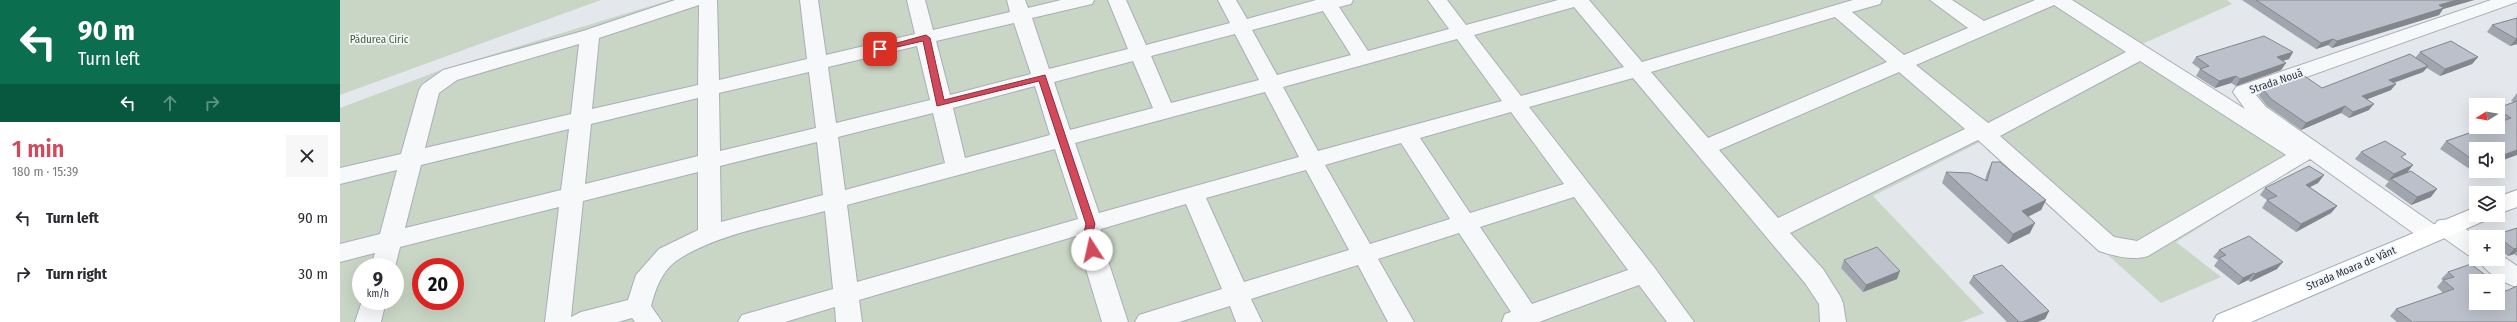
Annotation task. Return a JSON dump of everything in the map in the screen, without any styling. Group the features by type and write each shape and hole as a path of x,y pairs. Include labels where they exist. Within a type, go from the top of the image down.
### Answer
{"main road":[{"path":"2505,203 2517,198"},
{"name":"Strada Moara de Vânt","path":"2226,322 2469,217"}],"street":[{"path":"385,258 429,90 435,84 450,75 590,35 694,0"},
{"path":"708,0 710,234"},
{"path":"809,0 827,132 849,322"},
{"path":"916,0 940,104 957,168"},
{"path":"340,176 926,38 1019,8 1085,0"},
{"path":"1117,0 1165,112"},
{"path":"1227,0 1362,255 1401,322"},
{"path":"1437,0 1681,322"},
{"path":"581,322 644,314 645,282 667,256 710,234 1579,0 1819,283 1831,303 1833,322"},
{"path":"750,322 1193,194 1637,70 1873,0"},
{"path":"1939,0 1984,29"},
{"path":"1704,148 2051,0"},
{"path":"1838,11 1980,130 2107,245 2140,250 2302,155 2059,0"},
{"name":"Strada Nouă","path":"2438,231 2259,112 2243,92 2509,0"},
{"path":"340,253 940,104 1241,27 1332,1 1363,59"},
{"path":"1019,8 1064,139 1091,224 1088,236 1115,322"},
{"path":"558,322 590,35"},
{"path":"1775,230 1980,130 1992,131 2142,52"},
{"path":"1407,135 1464,223 1520,319 1645,273"},
{"path":"1148,322 1579,186"},
{"path":"1193,194 1249,322"},
{"path":"2438,231 2469,246"},
{"path":"2500,266 2517,278"},
{"path":"368,322 371,310"}],"green space":[{"name":"Pădurea Ciric","path":"340,0 601,0 340,95"},
{"path":"670,0 2227,0 2232,4 2140,45 2314,156 2176,242 2221,277 2161,303 1982,141 1873,196 1984,313 1961,322 340,322 340,108 441,70"}],"building":[{"path":"2256,0 2457,0 2439,5 2444,8 2337,41 2333,39 2321,43"},
{"path":"2517,18 2517,39 2492,25"},
{"path":"2264,36 2293,52 2277,57 2286,63 2240,79 2236,76 2219,81 2200,69 2209,66 2196,57"},
{"path":"2451,41 2478,57 2445,69 2420,52"},
{"path":"2410,54 2428,66 2389,80 2396,84 2362,96 2374,104 2353,112 2345,106 2306,123 2271,99 2263,89 2303,75 2322,88"},
{"path":"2517,101 2517,150 2505,154 2505,142 2469,142 2469,157 2446,141 2469,133 2505,134 2505,120 2511,118 2505,114 2505,105"},
{"path":"2385,141 2406,154 2401,157 2413,165 2394,174 2361,152"},
{"path":"1992,162 2000,162 2046,200 2022,211 2035,223 2013,234 1946,172 1970,173 1987,181"},
{"path":"2309,166 2324,175 2306,185 2337,206 2301,224 2267,200 2277,196 2265,188"},
{"path":"2411,171 2437,189 2417,197 2391,179"},
{"path":"2517,228 2517,248 2514,249 2505,242 2505,232"},
{"path":"2249,236 2283,262 2243,278 2219,258 2226,255 2219,250"},
{"path":"1877,247 1900,271 1866,285 1844,260"},
{"path":"2002,265 2049,311 2019,322 1973,276"},
{"path":"2469,265 2469,266 2474,266 2484,274 2469,274 2469,310 2505,310 2505,290 2517,286 2517,322 2412,322 2396,309 2454,289 2443,280 2454,277 2448,272"}],"route":[{"path":"880,49 926,38 940,104 1042,77 1064,139 1091,224 1088,236 1092,250"}]}
